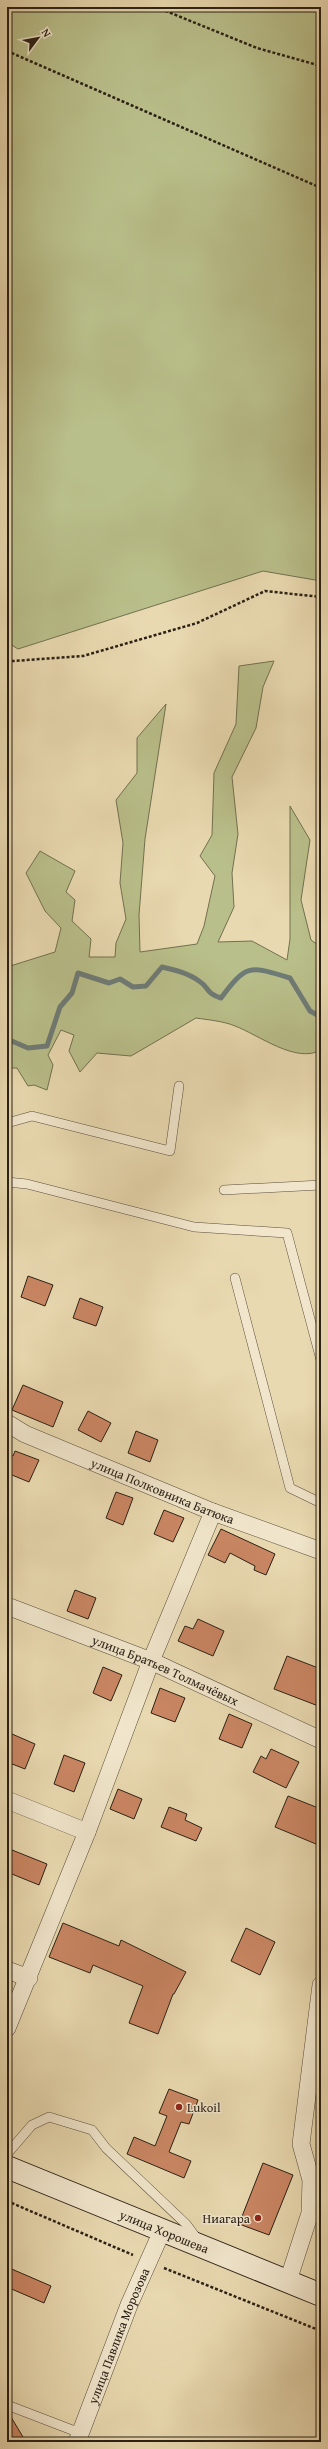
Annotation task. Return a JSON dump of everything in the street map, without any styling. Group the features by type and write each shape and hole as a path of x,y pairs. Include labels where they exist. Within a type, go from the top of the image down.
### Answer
{"main road":[{"name":"улица Хорошева","path":"7,2167 321,2295"}],"street":[{"name":"улица Полковника Батюка","path":"7,1423 25,1434 213,1512 321,1551"},
{"path":"7,2028 29,1978 87,1832 151,1661 213,1512"},
{"name":"улица Братьев Толмачёвых","path":"7,1606 151,1661 321,1740"},
{"path":"7,1800 87,1832"},
{"path":"7,1970 29,1978"},
{"path":"288,2282 310,2213 316,2180 302,2144 321,1985"},
{"name":"улица Павлика Морозова","path":"79,2438 130,2305 162,2231"}],"lane":[{"path":"7,1123 32,1116 170,1151 179,1086"},
{"path":"7,1182 27,1184 194,1227 287,1234 321,1360"},
{"path":"224,1190 321,1185"},
{"path":"235,1278 290,1488 321,1503"},
{"path":"7,2154 32,2125 49,2117 92,2130 106,2148 186,2224 202,2247"},
{"path":"7,2405 79,2438"}],"path":[{"path":"156,7 257,48 321,66"},
{"path":"7,51 321,188"},
{"path":"7,659 13,661 83,656 197,623 265,591 321,597"}],"green space":[{"path":"7,7 321,7 321,581 263,571 18,649 7,642"},
{"path":"274,661 263,687 256,728 232,777 238,834 232,873 234,907 218,942 252,941 287,960 290,939 290,806 310,840 301,900 311,940 321,947 321,1050 311,1053 289,1051 230,1024 196,1018 131,1056 97,1053 80,1072 69,1051 74,1035 61,1030 48,1055 53,1065 47,1090 34,1085 28,1086 17,1068 7,1068 7,967 55,952 61,928 45,911 26,873 40,851 75,871 66,892 75,900 72,921 91,939 89,957 115,957 116,943 126,919 120,883 123,843 116,800 137,773 137,738 166,704 145,839 139,915 140,952 197,944 204,926 215,876 200,856 212,835 214,773 236,724 239,666"}],"building":[{"path":"28,1276 53,1285 45,1306 21,1297"},
{"path":"80,1298 103,1307 96,1326 73,1318"},
{"path":"23,1385 63,1402 53,1427 12,1410"},
{"path":"88,1411 111,1423 101,1442 78,1430"},
{"path":"136,1431 158,1440 150,1462 128,1453"},
{"path":"15,1451 39,1460 29,1482 7,1473 7,1454 13,1456"},
{"path":"116,1492 133,1498 123,1525 106,1518"},
{"path":"164,1510 184,1518 173,1542 154,1534"},
{"path":"221,1529 275,1554 266,1575 254,1570 255,1566 230,1553 225,1563 208,1555"},
{"path":"75,1590 96,1598 88,1619 67,1611"},
{"path":"198,1619 224,1631 213,1656 178,1641 185,1626 193,1629"},
{"path":"287,1656 321,1669 321,1707 274,1689"},
{"path":"103,1667 122,1675 111,1701 93,1693"},
{"path":"160,1688 185,1698 175,1722 151,1713"},
{"path":"229,1714 252,1724 242,1748 219,1739"},
{"path":"12,1734 35,1744 25,1769 7,1762 7,1748"},
{"path":"271,1749 299,1762 286,1788 253,1772 261,1756 266,1759"},
{"path":"64,1755 85,1763 74,1792 54,1784"},
{"path":"118,1789 142,1799 134,1819 110,1809"},
{"path":"288,1796 321,1809 321,1832 316,1844 275,1827"},
{"path":"169,1807 187,1814 185,1820 202,1828 196,1841 161,1827"},
{"path":"7,1848 47,1864 39,1885 7,1872"},
{"path":"63,1923 119,1946 121,1940 186,1972 173,1994 158,2034 129,2023 143,1986 93,1965 90,1973 49,1957"},
{"path":"246,1928 275,1942 260,1975 231,1961"},
{"path":"169,2089 198,2100 189,2124 181,2122 169,2152 191,2161 184,2178 127,2154 134,2137 155,2146 167,2116 159,2113"},
{"path":"263,2163 293,2175 269,2235 239,2224"},
{"path":"7,2267 51,2286 44,2303 7,2287"},
{"path":"7,2411 8,2412 26,2442 7,2442"}],"waterway":[{"path":"7,1039 28,1048 47,1046 60,1007 72,993 78,973 109,983 120,979 133,987 146,986 162,967 195,978 212,994 221,998 237,978 250,970 266,971 290,978 310,1011 321,1017"}],"place":[{"name":"Lukoil","path":"179,2107"},
{"name":"Ниагара","path":"258,2218"}]}
